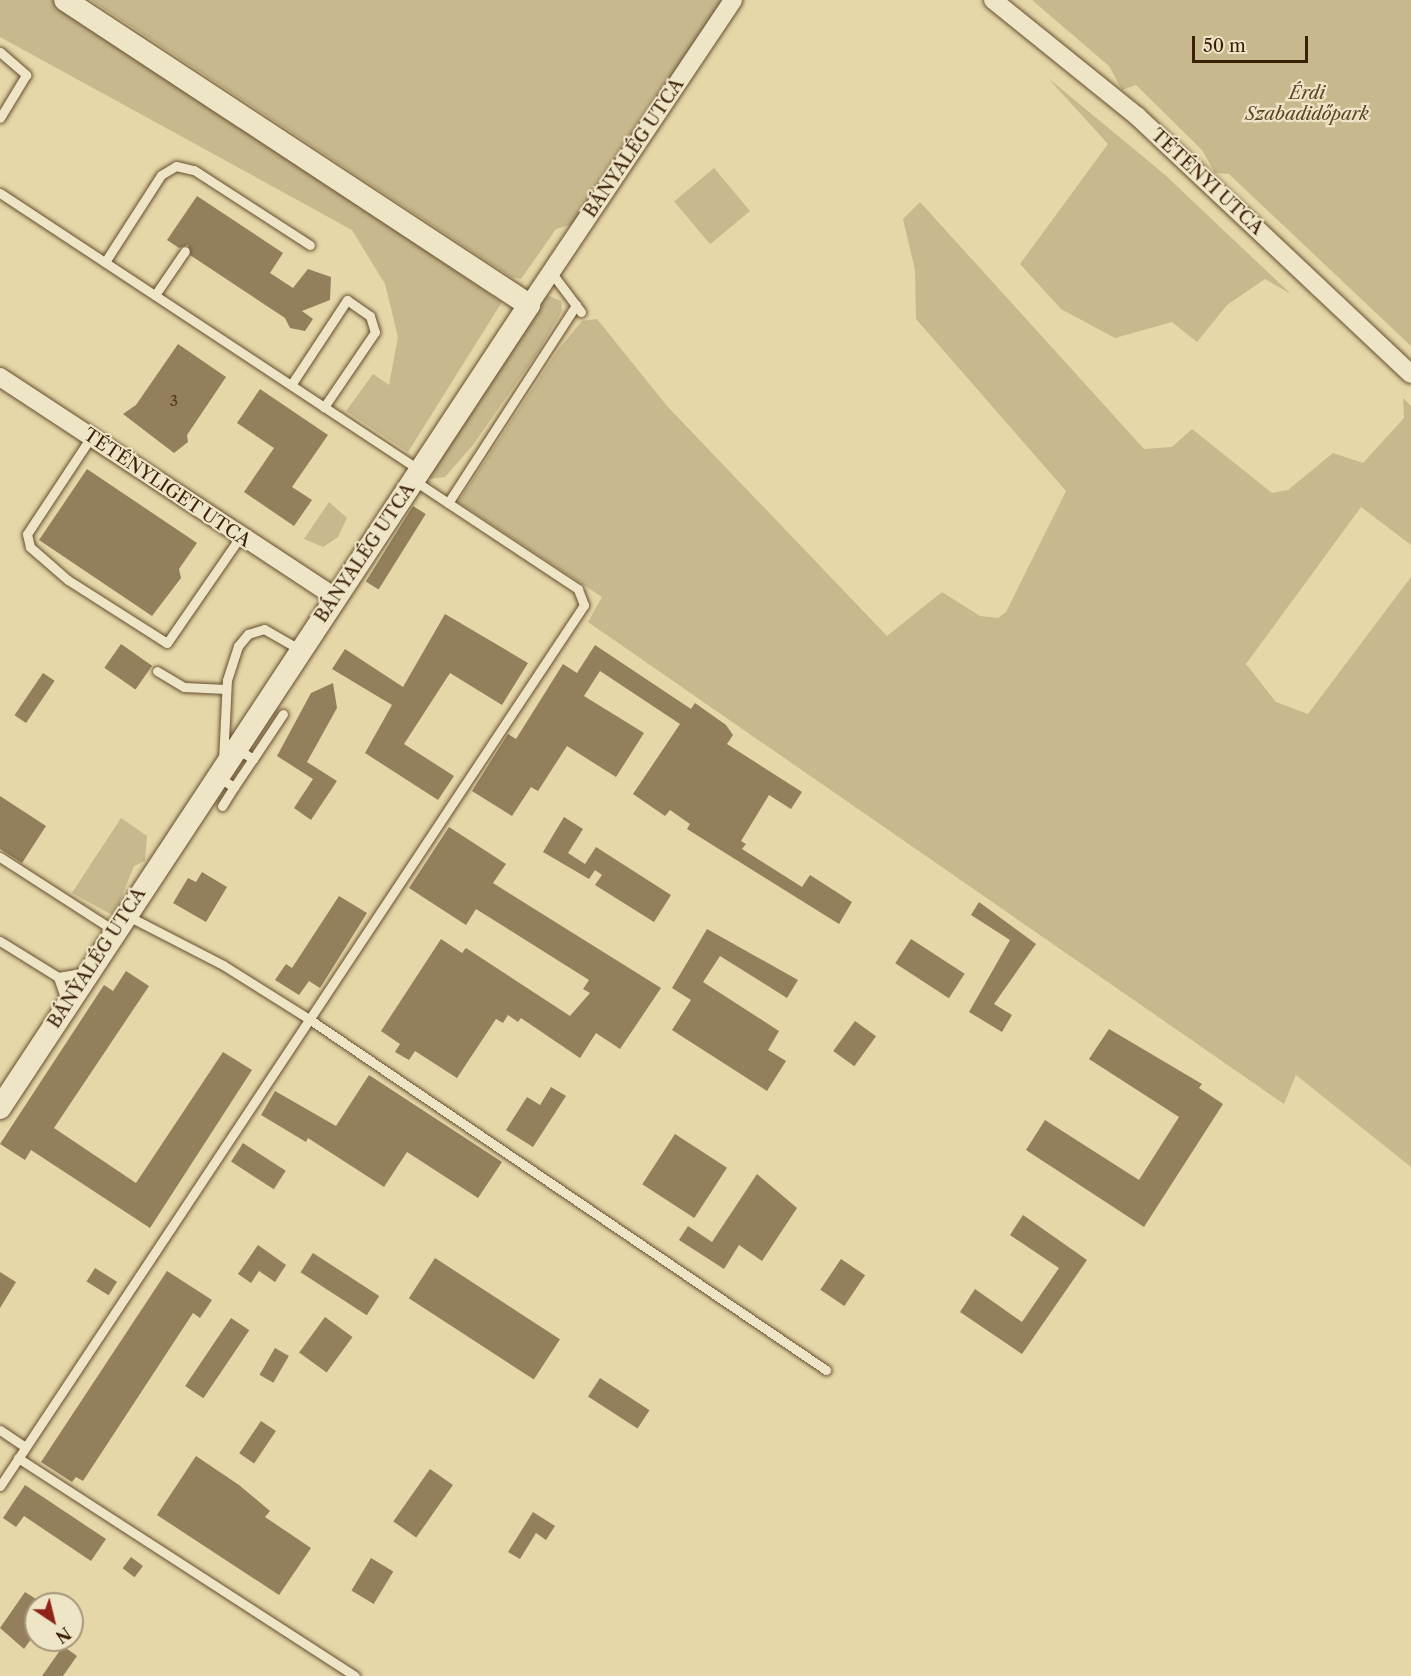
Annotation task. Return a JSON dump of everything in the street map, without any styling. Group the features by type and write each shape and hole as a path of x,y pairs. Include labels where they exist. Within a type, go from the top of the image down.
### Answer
{"street":[{"path":"65,0 529,305"},
{"name":"BÁNYALÉG UTCA","path":"0,1108 120,923 227,768 299,649 418,476 529,305 733,0"},
{"name":"TÉTÉNYI UTCA","path":"1001,2 1137,116 1411,374"},
{"name":"TÉTÉNYLIGET UTCA","path":"0,377 240,537 335,597"}],"lane":[{"path":"0,52 26,75 0,118"},
{"path":"105,262 161,175 176,166 194,170 310,245"},
{"path":"0,193 324,407 418,476 448,503 578,589 584,605 0,1486"},
{"path":"155,295 184,251"},
{"path":"448,503 579,308 551,272"},
{"path":"291,385 348,300 370,316 375,332 324,407"},
{"path":"91,437 27,534 30,547 68,580 167,642 240,537"},
{"path":"222,806 227,768 226,689 230,663 249,634 264,630 299,649"},
{"path":"157,671 184,687 226,689"},
{"path":"227,768 253,759 283,714"},
{"path":"227,768 253,759"},
{"path":"0,857 120,923 223,965 309,1019 826,1370"},
{"path":"0,941 58,977 65,1008"},
{"path":"58,977 91,968"},
{"path":"0,1430 26,1447"},
{"path":"18,1458 355,1676"}],"green space":[{"path":"0,0 55,0 502,302 408,452 346,411 373,374 389,385 398,337 385,284 352,230 0,37"},
{"path":"91,0 724,0 574,224 556,229 521,279 511,277"},
{"name":"Érdi Szabadidőpark","path":"1032,0 1411,0 1411,346 1229,174 1215,173 1202,150 1136,85 1122,90 1109,66"},
{"path":"1048,78 1164,174 1291,294 1265,279 1227,305 1197,342 1172,322 1115,338 1061,309 1020,264 1108,144"},
{"path":"714,168 750,211 710,244 674,201"},
{"path":"920,202 1144,449 1172,447 1192,429 1272,493 1288,490 1333,453 1363,463 1404,418 1403,398 1411,406 1411,545 1361,507 1246,664 1276,702 1308,714 1411,577 1411,1167 1296,1075 1284,1104 588,622 602,597 458,502 558,350 582,321 597,319 667,406 887,636 942,592 980,616 998,618 1006,612 1066,491 916,319 915,270 903,219"},
{"path":"544,294 561,301 562,311 538,352 473,445 445,477 429,479 424,466"},
{"path":"329,502 347,518 338,537 323,547 304,539"},
{"path":"121,818 147,836 145,861 134,866 114,916 72,893"}],"building":[{"path":"197,196 283,253 270,273 293,288 308,269 331,277 330,300 302,311 313,319 305,331 290,328 285,318 190,255 188,245 179,248 167,240"},
{"path":"178,344 226,377 187,435 188,442 174,453 123,414 136,405"},
{"path":"260,389 328,435 292,487 312,500 294,526 244,492 274,448 237,423"},
{"path":"87,469 197,543 179,569 181,578 152,616 39,540"},
{"path":"413,506 426,514 379,589 366,581"},
{"path":"445,614 528,663 502,705 450,673 404,744 454,776 438,800 365,753 392,705 332,669 345,649 403,687"},
{"path":"121,644 152,666 135,690 104,668"},
{"path":"595,645 691,709 695,703 726,725 733,735 727,744 802,792 791,809 769,795 741,841 746,844 742,849 802,887 810,875 852,902 839,924 687,829 690,824 670,810 665,816 633,794 680,724 600,671 584,696 644,733 616,777 567,746 538,791 531,787 512,816 472,791 508,734 516,739 563,664 577,673"},
{"path":"43,673 55,681 26,723 14,715"},
{"path":"333,683 337,708 307,762 337,781 311,820 294,808 313,779 277,756 311,693"},
{"path":"0,796 46,826 22,863 0,849"},
{"path":"564,817 583,829 568,853 585,864 596,847 671,895 654,922 595,885 602,875 595,870 589,879 543,852"},
{"path":"449,827 506,864 493,883 661,988 620,1049 596,1033 580,1058 521,1018 518,1022 508,1015 503,1023 496,1019 457,1078 415,1051 409,1060 395,1052 400,1044 381,1031 441,939 462,953 466,948 570,1016 590,993 583,989 589,980 476,909 466,925 409,888"},
{"path":"202,872 227,887 206,922 173,903 188,878 196,882"},
{"path":"339,896 367,913 320,988 309,981 299,995 275,980 286,964 292,968"},
{"path":"979,902 1036,944 994,1004 1012,1015 1002,1032 969,1012 1010,940 971,915"},
{"path":"707,929 798,980 787,998 720,956 703,982 779,1031 768,1050 786,1061 767,1091 672,1030 691,1000 672,988"},
{"path":"911,939 965,974 949,998 895,963"},
{"path":"126,971 149,986 54,1128 136,1183 223,1052 252,1070 150,1228 31,1150 25,1160 0,1144 104,985 113,991"},
{"path":"855,1021 876,1036 854,1066 833,1051"},
{"path":"1109,1029 1202,1084 1199,1088 1223,1104 1144,1227 1026,1150 1045,1120 1139,1180 1179,1117 1089,1059"},
{"path":"369,1075 502,1162 478,1198 407,1152 384,1187 308,1138 306,1142 261,1115 275,1091 336,1126"},
{"path":"551,1087 566,1096 533,1147 506,1130 527,1097 540,1105"},
{"path":"675,1134 727,1168 694,1218 642,1184"},
{"path":"243,1143 286,1171 274,1189 231,1161"},
{"path":"757,1174 797,1208 762,1261 739,1245 724,1269 679,1240 688,1226 712,1242"},
{"path":"1023,1215 1087,1260 1022,1354 960,1312 975,1289 1022,1322 1059,1268 1010,1235"},
{"path":"258,1245 286,1265 275,1282 259,1271 251,1283 238,1274"},
{"path":"313,1253 379,1296 367,1315 300,1272"},
{"path":"435,1258 560,1339 534,1379 409,1298"},
{"path":"841,1259 865,1275 844,1306 820,1290"},
{"path":"95,1268 117,1282 109,1295 87,1282"},
{"path":"167,1271 212,1300 200,1318 193,1313 83,1481 76,1477 72,1482 41,1462"},
{"path":"0,1272 16,1282 0,1308"},
{"path":"325,1317 353,1337 327,1373 299,1353"},
{"path":"231,1318 249,1330 203,1398 185,1386"},
{"path":"275,1348 289,1356 273,1383 260,1375"},
{"path":"600,1378 649,1410 637,1429 588,1396"},
{"path":"261,1421 276,1431 254,1463 239,1453"},
{"path":"196,1456 239,1485 270,1511 265,1517 311,1548 279,1595 157,1515"},
{"path":"430,1469 453,1485 416,1537 393,1521"},
{"path":"25,1485 106,1539 91,1561 24,1516 16,1527 3,1518"},
{"path":"533,1512 555,1526 546,1540 536,1533 520,1559 508,1552"},
{"path":"131,1557 143,1566 135,1577 123,1568"},
{"path":"371,1558 393,1571 374,1604 351,1591"},
{"path":"24,1593 24,1649 0,1628"},
{"path":"59,1652 71,1652 77,1656 63,1676 42,1676"}]}
